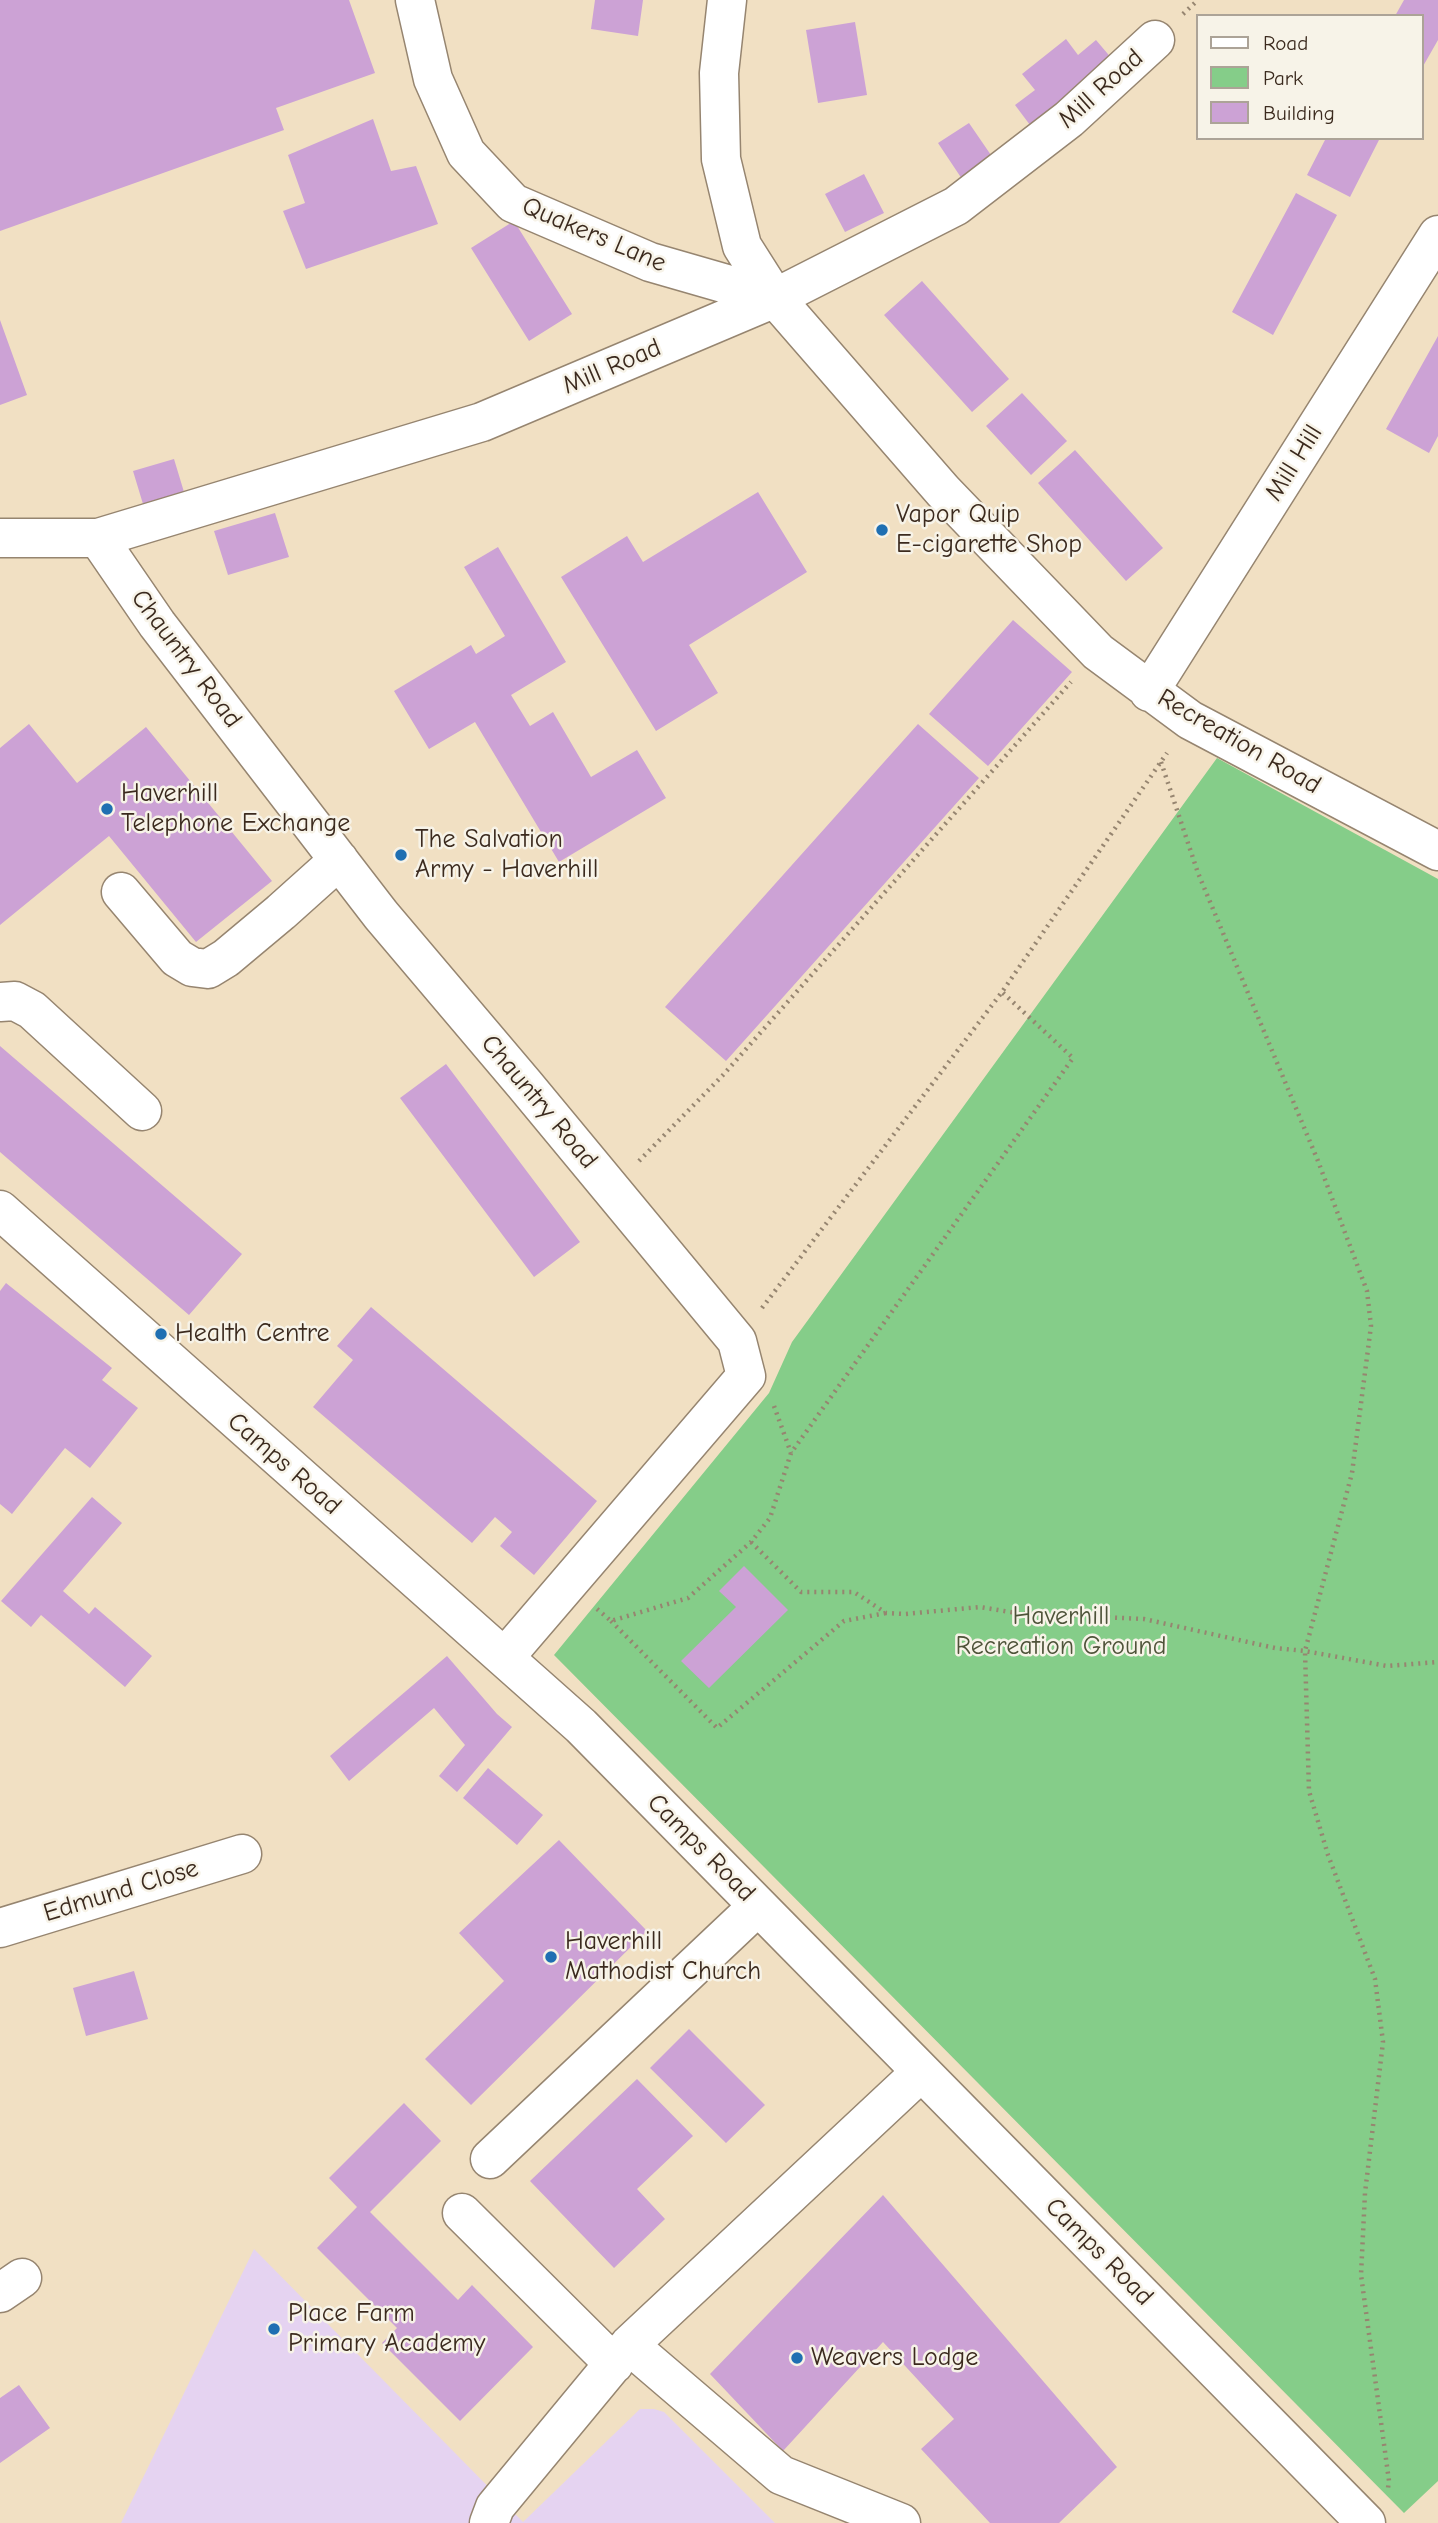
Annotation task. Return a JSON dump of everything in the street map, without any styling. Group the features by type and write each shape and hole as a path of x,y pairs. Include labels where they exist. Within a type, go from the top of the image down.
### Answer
{"street":[{"name":"Quakers Lane","path":"415,0 433,79 466,153 513,203 650,262 775,298"},
{"name":"Recreation Road","path":"727,0 719,73 720,159 742,246 775,298 943,491 1098,652 1190,720 1438,851"},
{"name":"Mill Road","path":"0,538 99,538 482,422 775,298 956,206 1069,119 1155,40"},
{"name":"Mill Hill","path":"1149,692 1438,235"},
{"name":"Chauntry Road","path":"99,538 157,624 381,915 737,1341 746,1377 505,1657"},
{"path":"121,891 177,958 192,967 208,969 226,958 339,860"},
{"path":"0,1002 15,1001 32,1010 142,1111"},
{"name":"Camps Road","path":"0,1210 581,1726 1366,2523"},
{"name":"Edmund Close","path":"0,1927 242,1854"},
{"path":"490,2159 758,1906"},
{"path":"489,2523 495,2507 621,2354 921,2072"},
{"path":"462,2213 621,2354 781,2475 901,2523"}],"path":[{"path":"612,1189 723,1075 1098,652"},
{"path":"737,1341 1002,992 1190,720"},
{"path":"1161,762 1198,873 1318,1161 1367,1291 1371,1326 1352,1474 1305,1651 1309,1791 1328,1855 1375,1979 1383,2042 1365,2193 1361,2275 1389,2481 1388,2491"},
{"path":"611,1621 688,1598 751,1542 770,1518 790,1453 1073,1058 1002,992"},
{"path":"751,1542 801,1592 854,1592 886,1613"},
{"path":"568,1584 611,1621 717,1728 844,1621 886,1613 905,1614 980,1607 1016,1613 1144,1619 1275,1648 1387,1666 1438,1662"}],"shaded area":[{"name":"Place Farm Primary Academy","path":"254,2249 523,2522 640,2409 654,2409 664,2412 775,2523 121,2523"}],"green space":[{"name":"Haverhill Recreation Ground","path":"1217,758 1438,879 1438,2481 1404,2513 554,1655 769,1393 792,1342"}],"building":[{"path":"0,0 349,0 375,73 276,108 284,130 0,231"},
{"path":"595,0 643,0 638,36 591,29"},
{"path":"1404,0 1438,0 1438,40 1424,64 1424,14 1396,14"},
{"path":"855,22 867,95 818,103 806,30"},
{"path":"1066,39 1078,55 1096,40 1113,60 1030,125 1015,105 1035,90 1022,74"},
{"path":"373,119 391,171 416,166 438,224 306,269 283,211 305,203 288,155"},
{"path":"969,123 993,158 962,179 938,143"},
{"path":"1325,140 1379,140 1350,197 1307,175"},
{"path":"864,174 884,213 845,232 825,194"},
{"path":"1296,193 1337,215 1273,335 1232,312"},
{"path":"514,221 572,314 529,341 471,248"},
{"path":"922,281 1009,379 972,412 884,315"},
{"path":"0,320 27,395 0,405"},
{"path":"1438,336 1438,436 1429,453 1386,429"},
{"path":"1022,393 1067,441 1031,475 986,426"},
{"path":"1075,450 1163,548 1126,581 1038,483"},
{"path":"174,459 184,492 143,504 133,471"},
{"path":"758,492 807,572 689,645 718,693 656,731 561,577 627,536 643,562"},
{"path":"275,513 289,557 228,575 214,531"},
{"path":"498,547 566,662 511,695 530,726 553,712 591,777 637,750 666,798 559,862 475,722 429,749 394,691 471,645 476,654 505,636 464,567"},
{"path":"1013,620 1072,672 988,766 929,714"},
{"name":"Haverhill Telephone Exchange","path":"29,724 77,783 146,727 272,881 196,942 109,836 0,925 0,748"},
{"path":"918,724 979,778 726,1061 665,1007"},
{"path":"0,1046 242,1254 189,1315 0,1152"},
{"path":"446,1064 580,1242 534,1277 400,1098"},
{"path":"6,1283 112,1368 102,1380 138,1408 90,1468 65,1448 12,1514 0,1504 0,1291"},
{"path":"371,1307 597,1501 534,1575 500,1546 512,1532 495,1517 472,1543 313,1407 353,1360 337,1346"},
{"path":"92,1497 122,1523 63,1591 89,1614 95,1607 152,1656 125,1687 41,1615 31,1627 1,1601"},
{"path":"744,1566 788,1610 709,1688 681,1661 736,1607 719,1591"},
{"path":"447,1656 497,1714 512,1727 457,1792 439,1776 465,1745 434,1708 349,1781 330,1756"},
{"path":"488,1768 543,1815 517,1845 463,1798"},
{"name":"Haverhill Mathodist Church","path":"559,1840 647,1931 471,2105 425,2059 504,1981 459,1933"},
{"path":"134,1971 148,2019 86,2036 73,1988"},
{"path":"689,2029 765,2105 726,2143 650,2068"},
{"path":"637,2079 693,2136 637,2189 665,2219 614,2268 530,2181"},
{"path":"404,2103 441,2141 370,2212 458,2300 472,2285 533,2347 460,2421 382,2343 397,2328 317,2248 357,2207 329,2178"},
{"name":"Weavers Lodge","path":"883,2195 1117,2467 1059,2523 990,2523 921,2449 954,2419 883,2342 783,2451 710,2374"},
{"path":"19,2385 50,2428 0,2463 0,2398"}],"place":[{"name":"Vapor Quip E-cigarette Shop","path":"882,530"},
{"name":"Haverhill Telephone Exchange","path":"107,809"},
{"name":"The Salvation Army - Haverhill","path":"401,855"},
{"name":"Health Centre","path":"161,1334"},
{"name":"Haverhill Mathodist Church","path":"551,1957"},
{"name":"Place Farm Primary Academy","path":"274,2329"},
{"name":"Weavers Lodge","path":"797,2358"}]}
